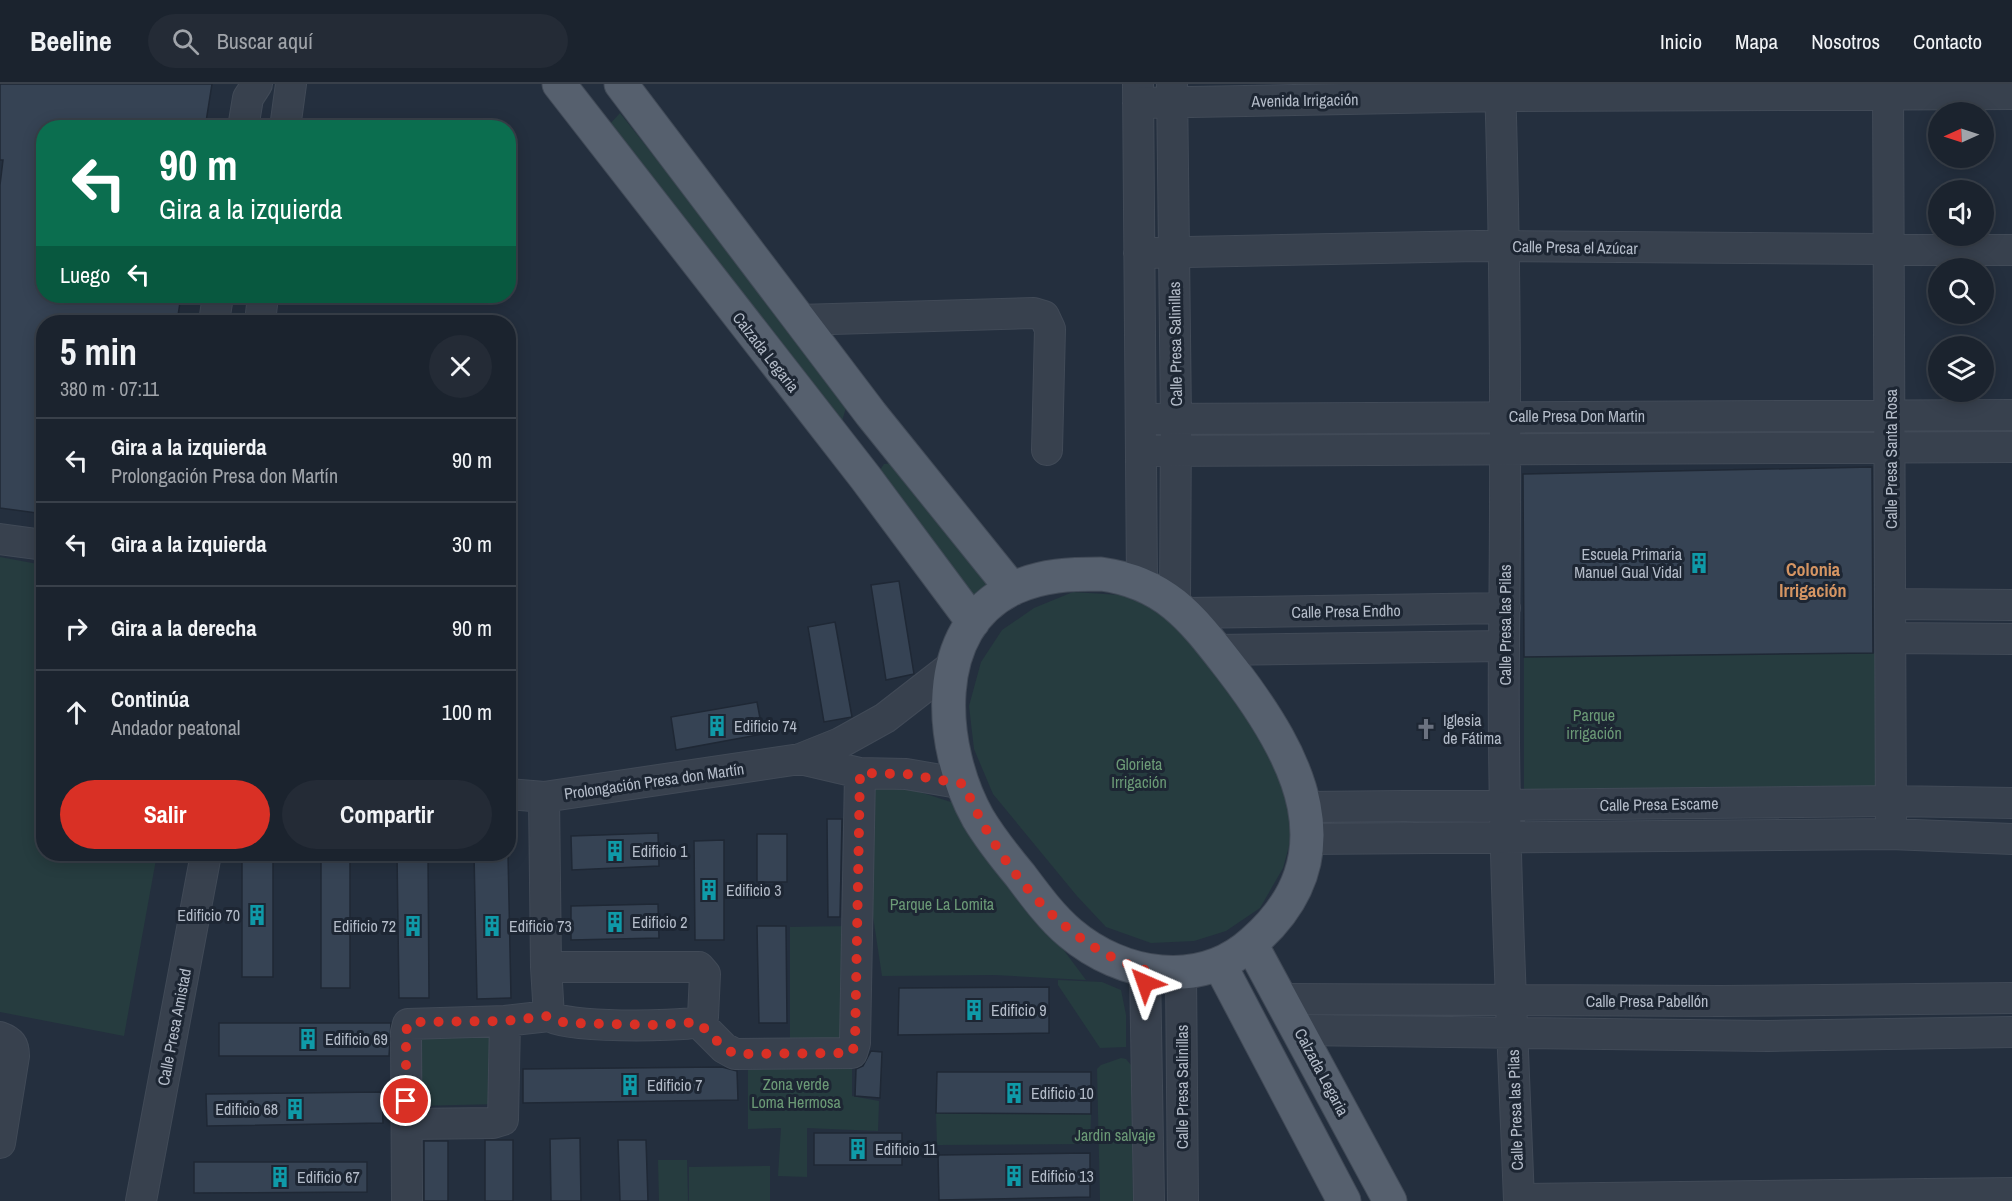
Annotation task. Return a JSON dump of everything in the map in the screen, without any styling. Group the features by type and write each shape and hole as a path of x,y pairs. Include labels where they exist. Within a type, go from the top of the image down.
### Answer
{"main road":[{"path":"567,94 602,84"},
{"path":"621,84 871,414 1012,589"},
{"name":"Calzada Legaria","path":"567,94 840,446 973,622"},
{"path":"840,446 871,414"},
{"path":"1101,574 1142,583 1181,609 1216,650 1281,740 1293,766 1306,807 1307,839 1293,891 1280,913 1251,944 1220,966 1181,973 1145,970 1101,952 1071,933 1055,918 998,848 978,817 964,784 950,730 952,666 973,622 989,605 1012,589 1052,576 1101,574"},
{"name":"Calzada Legaria","path":"1251,944 1390,1201"},
{"path":"1220,966 1344,1201"}],"street":[{"path":"244,120 248,98 257,84"},
{"path":"286,120 291,84"},
{"name":"Avenida Irrigación","path":"1138,94 1888,88 2012,94"},
{"name":"Calle Presa Santa Rosa","path":"1888,88 1892,604 1891,834"},
{"name":"Calle Presa las Pilas","path":"1501,90 1506,415 1504,646 1507,837 1519,1200"},
{"name":"Calle Presa Salinillas","path":"1171,93 1176,452 1181,609"},
{"name":"Calle Presa Salinillas","path":"1138,94 1143,451 1142,583"},
{"name":"Calle Presa el Azúcar","path":"1139,253 1504,246 2012,250"},
{"path":"800,320 930,314 1034,313 1044,316 1050,329 1047,450"},
{"name":"Calle Presa Don Martin","path":"1142,419 1506,415 1890,417 2012,415"},
{"name":"Calle Presa Don Martin","path":"1143,451 2012,447"},
{"path":"0,539 36,544"},
{"path":"1892,604 2012,605"},
{"name":"Calle Presa Endho","path":"1181,609 1505,608"},
{"path":"1892,638 2012,639"},
{"path":"1216,650 1504,646"},
{"name":"Prolongación Presa don Martín","path":"516,795 544,797 800,759 840,743 885,718 952,666"},
{"name":"Prolongación Presa don Martín","path":"800,759 860,773 906,774 964,784"},
{"path":"698,1022 724,1048 735,1054 852,1053 855,1043 860,773"},
{"path":"544,797 546,967 549,1016"},
{"name":"Calle Presa Escame","path":"1306,807 1507,807 1891,801 2012,803"},
{"name":"Calle Presa Escame","path":"1307,839 1891,834 2012,839"},
{"name":"Calle Presa Amistad","path":"141,1201 205,861"},
{"path":"407,1201 406,1032 408,1024 505,1021 549,1016 565,1023 655,1025 698,1022 702,1017 705,974 699,967 546,967"},
{"name":"Calle Presa Salinillas","path":"1145,970 1149,1201"},
{"name":"Calle Presa Salinillas","path":"1181,973 1183,1201"},
{"name":"Calle Presa Pabellón","path":"1282,999 1720,1001 2012,998"},
{"path":"407,1124 493,1123 503,1120 505,1021"},
{"name":"Calle Presa Pabellón","path":"1299,1030 1768,1036 2012,1032"},
{"path":"0,1036 9,1040 14,1047 14,1056 0,1143"},
{"path":"1519,1200 2012,1193"}],"green space":[{"path":"620,113 848,401 837,438 609,125"},
{"path":"896,463 996,583 966,604 872,482 884,464"},
{"path":"0,557 36,564 36,861 156,861 124,1036 0,1012"},
{"name":"Glorieta Irrigación","path":"1073,592 1120,595 1162,611 1183,632 1280,759 1292,835 1283,868 1260,908 1226,931 1194,941 1151,943 1106,927 1077,896 993,794 974,749 969,706 981,662 1002,630 1034,608"},
{"name":"Parque irrigación","path":"1876,653 1876,788 1524,793 1524,657"},
{"name":"Parque La Lomita","path":"851,770 954,803 1086,980 994,975 882,976"},
{"path":"851,926 849,1049 790,1050 790,927"},
{"path":"1058,980 1102,982 1121,990 1126,1015 1126,1047 1100,1048 1058,985"},
{"path":"499,1029 500,1104 414,1106 413,1031"},
{"name":"Zona verde Loma Hermosa","path":"852,1056 852,1096 879,1101 878,1131 807,1128 807,1177 778,1176 781,1128 748,1129 748,1057"},
{"name":"Jardin salvaje","path":"1121,1058 1126,1059 1131,1065 1133,1201 1100,1201 1097,1069 1101,1065"},
{"path":"936,1113 1091,1114 1090,1144 937,1145"},
{"path":"658,1160 687,1160 688,1201 659,1201"},
{"path":"770,1166 770,1201 689,1201 689,1167"}],"building":[{"path":"0,84 212,84 206,120 36,120 36,303 180,303 178,315 36,315 36,513 0,508 0,185 3,160 0,160"},
{"name":"Escuela Primaria Manuel Gual Vidal","path":"1872,467 1873,653 1524,657 1523,474"},
{"path":"899,581 914,674 886,680 871,585"},
{"path":"835,622 852,717 824,722 808,627"},
{"name":"Edificio 74","path":"757,702 763,734 676,750 671,717"},
{"path":"827,819 842,819 840,917 828,917"},
{"name":"Edificio 1","path":"658,833 659,866 572,870 571,836"},
{"path":"757,834 787,834 787,882 757,882"},
{"name":"Edificio 3","path":"724,840 724,940 695,940 694,841"},
{"name":"Edificio 70","path":"242,861 273,861 273,977 242,977"},
{"path":"321,861 350,861 350,988 321,988"},
{"name":"Edificio 72","path":"397,861 428,861 429,998 399,998"},
{"name":"Edificio 73","path":"474,861 508,861 511,998 477,999"},
{"name":"Edificio 2","path":"658,904 659,938 571,940 571,906"},
{"path":"757,926 786,926 787,1023 759,1023"},
{"name":"Edificio 9","path":"1049,987 1049,1033 898,1035 899,988"},
{"name":"Edificio 69","path":"219,1023 391,1023 389,1056 219,1056"},
{"path":"871,1051 882,1052 880,1098 855,1096 856,1069 863,1066"},
{"name":"Edificio 7","path":"722,1067 737,1071 738,1100 523,1103 523,1069"},
{"name":"Edificio 10","path":"937,1072 1091,1072 1091,1114 936,1113"},
{"name":"Edificio 68","path":"382,1092 383,1123 207,1126 206,1094"},
{"name":"Edificio 11","path":"814,1133 902,1133 902,1165 814,1165"},
{"path":"580,1138 581,1201 551,1201 550,1139"},
{"path":"485,1140 513,1140 513,1201 485,1201"},
{"path":"618,1140 646,1140 648,1201 620,1201"},
{"path":"424,1141 448,1141 448,1201 424,1201"},
{"name":"Edificio 13","path":"1090,1153 1090,1197 939,1200 938,1155"},
{"name":"Edificio 67","path":"194,1162 367,1162 367,1192 194,1193"}],"place":[{"name":"Escuela Primaria Manuel Gual Vidal","path":"1699,563"},
{"name":"Edificio 74","path":"717,726"},
{"name":"Iglesia de Fátima","path":"1426,729"},
{"name":"Edificio 1","path":"615,851"},
{"name":"Edificio 3","path":"709,890"},
{"name":"Edificio 70","path":"257,915"},
{"name":"Edificio 2","path":"615,922"},
{"name":"Edificio 72","path":"413,926"},
{"name":"Edificio 73","path":"492,926"},
{"name":"Edificio 9","path":"974,1010"},
{"name":"Edificio 69","path":"308,1039"},
{"name":"Edificio 7","path":"630,1085"},
{"name":"Edificio 10","path":"1014,1093"},
{"name":"Edificio 68","path":"295,1109"},
{"name":"Edificio 11","path":"858,1149"},
{"name":"Edificio 13","path":"1014,1176"},
{"name":"Edificio 67","path":"280,1177"}],"district":[{"name":"Colonia Irrigación","path":"1813,579"}],"route":[{"path":"406,1101 406,1032 408,1024 418,1022 505,1021 549,1016 555,1021 565,1023 655,1025 698,1022 724,1048 735,1054 852,1053 855,1043 860,773 906,774 964,784 978,817 998,848 1055,918 1083,942 1126,965 1145,970 1145,983"}]}
